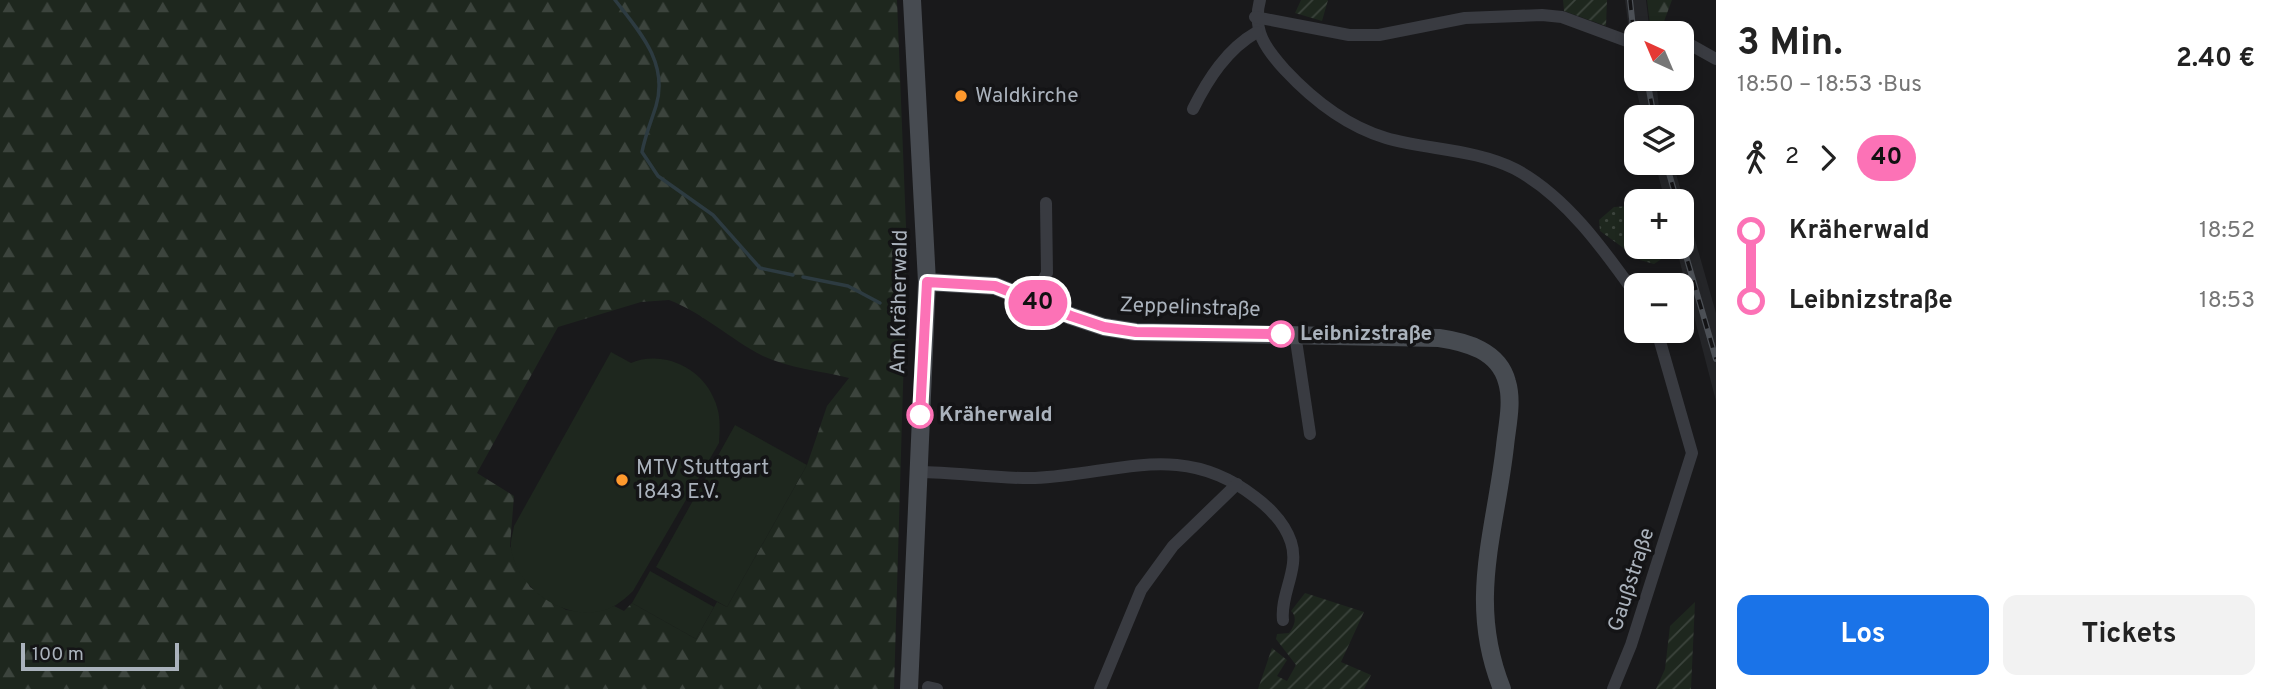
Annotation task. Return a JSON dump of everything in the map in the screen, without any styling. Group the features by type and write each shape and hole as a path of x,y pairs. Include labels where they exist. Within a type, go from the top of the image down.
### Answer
{"street":[{"name":"Am Kräherwald","path":"912,0 927,282 918,472 925,688"},
{"path":"1260,0 1255,17 1257,32 1270,54 1330,110 1354,125 1386,138 1482,157 1514,169 1532,180 1575,218 1624,280"},
{"path":"1255,17 1349,35 1379,34 1465,18 1542,15 1562,17 1624,40"},
{"path":"1193,109 1210,76 1242,41 1257,32"},
{"path":"1694,47 1716,59"},
{"path":"1032,301 1047,273 1046,203"},
{"name":"Zeppelinstraße","path":"927,282 995,286 1104,327 1136,332 1295,334 1459,341 1482,349 1501,369 1507,381 1509,398 1501,480 1484,583 1483,611 1489,649 1502,689"},
{"path":"1295,334 1310,434"},
{"name":"Gaußstraße","path":"1613,689 1631,645 1684,481 1692,444 1661,343"},
{"path":"918,472 1033,478 1175,463 1204,468 1237,484 1268,507 1290,539 1294,562 1282,608 1283,620"},
{"path":"1100,689 1141,590 1173,546 1237,484"}],"shaded area":[{"path":"1625,0 1646,0 1649,21 1628,21"},
{"path":"1657,91 1659,105 1640,105 1637,93"},
{"path":"1658,175 1676,175 1680,189 1662,189"},
{"path":"1694,236 1716,313 1716,401 1694,316 1694,273 1683,273 1679,259 1694,259"}],"green space":[{"path":"0,0 897,0 907,252 894,689 0,689","holes":["669,300 763,356 849,378 827,406 807,465 727,607 717,602 696,639 632,603 624,611 614,606 591,612 566,610 530,587 510,546 514,496 477,473 558,327 641,302"]},
{"path":"1301,0 1328,0 1322,21 1295,13"},
{"path":"1563,0 1607,0 1606,26 1564,11"},
{"path":"1647,0 1672,0 1664,21 1650,21"},
{"path":"1624,206 1624,248 1600,231 1599,220 1614,207"},
{"path":"1639,259 1662,259 1654,264"},
{"path":"611,352 631,363 667,360 690,370 700,378 718,410 719,443 633,591 616,605 600,611 583,612 566,609 536,592 524,579 516,564 511,543 514,526"},
{"path":"735,425 807,465 727,607 656,567"},
{"path":"650,571 714,607 696,639 632,603"},
{"path":"1305,593 1364,612 1341,662 1371,675 1364,689 1258,689 1272,648 1287,660 1277,676 1287,681 1296,665 1276,639 1277,634 1291,631 1295,619 1291,611"},
{"path":"1695,602 1691,689 1656,689 1665,669 1670,626"}],"waterway":[{"path":"615,0 649,48 658,76 656,106 642,152 658,176 713,215 760,268 793,275"},
{"path":"803,277 848,286 880,303"}],"railway":[{"path":"1630,0 1632,21"},
{"path":"1649,91 1652,105"},
{"path":"1669,175 1674,189"},
{"path":"1687,259 1716,359"}],"bus line":[{"name":"40","path":"920,415 927,282 995,286 1104,327 1136,332 1281,334"}],"place":[{"name":"Waldkirche","path":"961,96"},
{"name":"Leibnizstraße","path":"1281,334"},
{"name":"Kräherwald","path":"920,415"},
{"name":"MTV Stuttgart 1843 E.V.","path":"622,480"}]}
